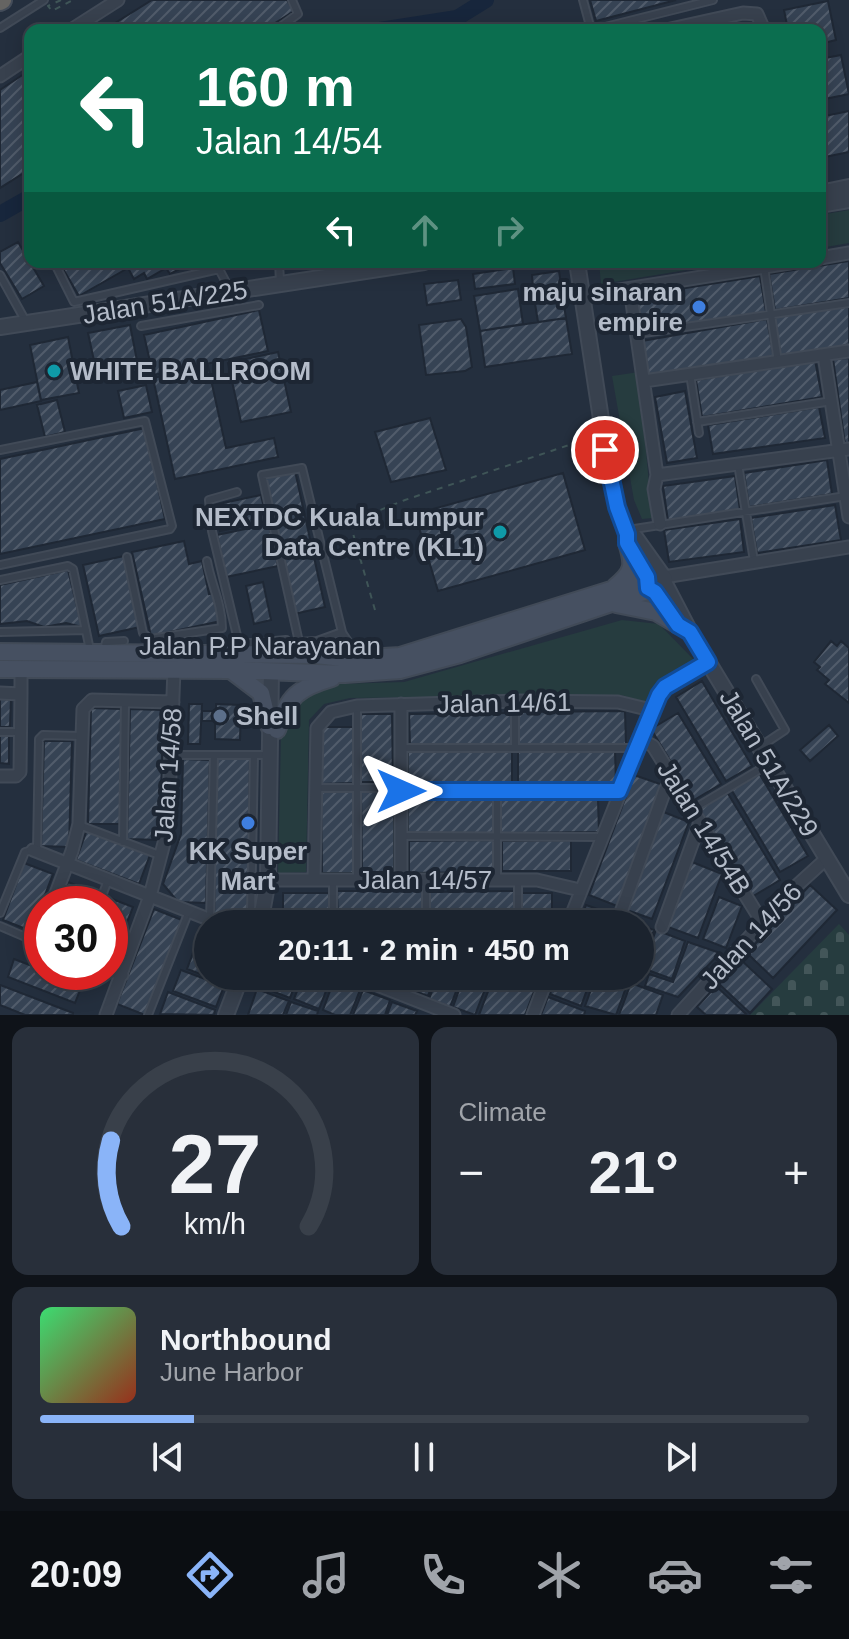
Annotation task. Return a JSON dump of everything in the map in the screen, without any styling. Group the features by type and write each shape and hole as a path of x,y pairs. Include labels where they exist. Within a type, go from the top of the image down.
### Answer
{"main road":[{"path":"627,536 631,568 614,596 656,612 684,628"},
{"name":"Jalan P.P Narayanan","path":"278,665 323,656 400,670 430,663 655,582"},
{"name":"Jalan P.P Narayanan","path":"1,654 192,655 233,662"},
{"name":"Jalan P.P Narayanan","path":"1,654 21,669 174,669 233,662"},
{"path":"233,662 278,665"},
{"path":"233,662 261,693 273,728"},
{"path":"273,728 292,697 352,663"},
{"name":"Jalan P.P Narayanan","path":"278,665 352,663"}],"street":[{"path":"80,24 118,0"},
{"path":"693,24 743,13 757,14 761,24"},
{"path":"0,76 24,60"},
{"path":"826,192 849,187"},
{"path":"826,204 849,200"},
{"path":"826,257 849,253"},
{"name":"Jalan 51A/225","path":"0,327 280,284 359,268"},
{"name":"Jalan 51A/229","path":"578,268 608,467 627,536 708,662 849,894"},
{"path":"582,296 758,268"},
{"path":"630,289 657,475 654,489 660,524"},
{"path":"644,381 849,351"},
{"path":"824,355 844,449 849,517"},
{"path":"657,475 844,449"},
{"path":"655,582 754,561 849,547"},
{"path":"573,910 651,710 665,687 708,662"},
{"path":"263,910 268,880 271,793 275,777 273,728 278,665"},
{"path":"0,776 16,776 20,772 21,669"},
{"name":"Jalan 14/58","path":"128,946 150,896 168,828 174,669"},
{"path":"0,693 21,694"},
{"path":"59,886 79,824 83,709 92,700 173,702"},
{"name":"Jalan 14/61","path":"357,706 515,701 618,702 651,710"},
{"path":"401,704 401,880"},
{"path":"314,880 317,728 331,712 357,706"},
{"path":"271,793 261,755 273,728"},
{"name":"Jalan 14/54B","path":"638,743 653,746 762,922"},
{"path":"622,910 665,790 673,778"},
{"path":"401,789 619,791"},
{"path":"662,927 700,822"},
{"path":"35,851 194,913"},
{"name":"Jalan 14/56","path":"678,1015 762,922 826,859"},
{"name":"Jalan 14/57","path":"268,880 518,880 553,882 580,890"},
{"name":"Jalan 14/58","path":"106,1015 112,990"},
{"path":"226,1015 236,990"},
{"path":"390,990 454,1015"},
{"path":"533,1015 543,990"}],"lane":[{"path":"0,28 44,0"},
{"path":"284,24 298,14 292,0"},
{"path":"583,0 589,24"},
{"path":"616,24 710,0"},
{"path":"57,268 74,302 213,268"},
{"path":"222,268 231,292"},
{"path":"279,268 280,284"},
{"path":"764,268 778,362"},
{"path":"0,275 26,322"},
{"path":"201,296 203,314"},
{"path":"637,334 849,303"},
{"path":"141,326 259,305"},
{"path":"690,374 699,433"},
{"path":"697,422 832,401"},
{"path":"0,450 145,421 172,526 170,529 0,565"},
{"path":"738,464 754,561"},
{"path":"343,633 317,641 299,642 262,475 302,468 352,663"},
{"path":"237,492 209,500 212,531 239,644 286,640 278,665"},
{"path":"627,536 660,524 846,496"},
{"path":"127,557 146,637 150,639 220,630 222,626 207,561"},
{"path":"0,580 68,566 73,569 86,630 97,654 106,642 124,641"},
{"path":"0,632 86,630"},
{"path":"323,656 341,639 343,633"},
{"path":"190,635 192,655"},
{"path":"756,679 785,730 759,747"},
{"path":"123,842 125,701"},
{"path":"515,701 515,748"},
{"path":"357,706 357,880"},
{"path":"0,732 20,732"},
{"path":"0,913 25,852 35,851 39,739 43,735 82,736"},
{"path":"401,748 515,748 638,743"},
{"path":"171,755 261,755 251,910"},
{"path":"214,755 216,910"},
{"path":"692,809 769,764"},
{"path":"316,788 401,789"},
{"path":"497,791 497,880"},
{"path":"79,824 162,856"},
{"path":"401,836 602,837"},
{"path":"106,886 108,880"},
{"path":"333,880 333,910"},
{"path":"426,880 426,910"},
{"path":"518,880 518,910"},
{"path":"148,1015 189,911"},
{"path":"0,926 24,933"}],"path":[{"path":"61,0 48,6 52,11 73,0"},
{"path":"375,610 352,530 358,519 575,443 583,473 608,467"}],"green space":[{"path":"849,210 849,243 826,247 826,214"},
{"path":"600,268 698,268 601,284"},
{"path":"639,372 652,518 642,519 634,500 612,376"},
{"path":"622,620 659,624 695,661 658,682 647,703 621,695 350,698 324,704 309,720 306,872 278,873 281,735 302,700 338,684 404,682"},
{"path":"839,924 849,935 849,1015 750,1015"}],"building":[{"path":"152,0 287,0 294,11 273,24 114,24"},
{"path":"590,0 676,0 596,21"},
{"path":"828,1 836,40 826,42 826,24 787,24 784,10"},
{"path":"841,55 849,94 826,99 826,58"},
{"path":"24,74 24,173 0,188 0,90"},
{"path":"849,111 849,152 826,157 826,116"},
{"path":"18,242 24,252 24,268 33,268 44,286 22,299 0,263 0,252"},
{"path":"849,261 849,298 775,310 769,274 826,268 826,265"},
{"path":"63,268 128,268 79,296"},
{"path":"128,268 166,268 147,279 144,273 134,279"},
{"path":"166,268 181,268 170,274"},
{"path":"513,268 515,284 475,289 473,274"},
{"path":"559,271 561,284 533,288 532,275"},
{"path":"760,276 766,312 641,331 636,296"},
{"path":"458,280 461,300 427,305 424,284"},
{"path":"561,287 566,318 538,322 533,291"},
{"path":"518,289 523,324 480,331 474,296"},
{"path":"849,304 849,345 780,356 774,316"},
{"path":"259,310 268,351 153,375 144,335"},
{"path":"566,318 572,354 485,367 480,331"},
{"path":"461,319 466,327 472,367 465,371 426,375 419,325"},
{"path":"767,319 774,358 649,380 642,341"},
{"path":"130,325 139,371 98,379 88,333"},
{"name":"WHITE BALLROOM","path":"68,337 79,393 41,400 30,345"},
{"path":"278,352 291,412 241,422 228,363"},
{"path":"849,358 849,444 845,444 833,359"},
{"path":"815,360 822,397 702,417 696,380"},
{"path":"208,366 226,448 274,438 278,457 175,479 153,378"},
{"path":"37,382 41,401 0,410 0,390"},
{"path":"146,385 152,412 124,418 118,391"},
{"path":"685,391 697,458 667,463 655,397"},
{"path":"57,400 65,432 45,437 37,405"},
{"path":"819,407 825,438 713,454 708,425"},
{"path":"430,418 446,470 391,482 375,432"},
{"path":"145,428 165,519 0,554 0,459"},
{"path":"827,460 832,494 749,507 744,473"},
{"path":"295,471 325,607 294,614 264,478"},
{"name":"NEXTDC Kuala Lumpur Data Centre (KL1)","path":"563,473 585,550 438,591 415,514"},
{"path":"735,476 740,510 668,521 663,486"},
{"path":"261,495 267,521 220,531 214,505"},
{"path":"835,505 841,540 757,553 751,518"},
{"path":"740,519 744,552 669,562 664,530"},
{"path":"269,524 278,566 226,577 217,535"},
{"path":"184,541 189,564 202,561 209,594 215,593 221,621 151,636 132,552"},
{"path":"124,556 140,627 99,636 83,565"},
{"path":"68,570 82,627 66,623 44,627 27,621 0,624 0,585"},
{"path":"263,582 271,620 254,624 246,586"},
{"path":"831,641 837,646 841,641 849,648 849,703 825,684 829,680 817,670 820,667 814,662"},
{"path":"702,681 752,766 726,781 676,697"},
{"path":"0,698 11,698 10,727 0,727"},
{"path":"189,704 202,704 200,744 188,744"},
{"path":"216,704 241,705 240,740 215,739 215,721 202,721 202,711 216,711"},
{"path":"91,708 123,709 120,824 88,824"},
{"path":"130,709 163,710 160,840 127,839"},
{"path":"625,711 626,744 518,745 518,712"},
{"path":"512,713 512,744 410,745 409,714"},
{"path":"678,713 721,784 694,800 651,729"},
{"path":"360,714 392,714 393,782 360,782"},
{"path":"829,725 838,736 810,761 800,750"},
{"path":"320,727 353,727 354,783 321,784"},
{"path":"0,735 9,736 9,764 0,763"},
{"path":"44,741 72,741 69,847 41,846"},
{"path":"518,751 615,751 616,783 518,783"},
{"path":"408,752 512,752 512,784 408,784"},
{"path":"217,758 250,759 248,910 214,910"},
{"path":"183,759 210,760 206,903 178,902 163,884 181,834"},
{"path":"759,773 808,856 780,872 731,789"},
{"path":"634,775 663,785 617,906 589,895"},
{"path":"321,791 355,791 355,873 322,873"},
{"path":"361,791 394,791 394,872 362,872"},
{"path":"727,792 780,880 750,898 697,809"},
{"path":"408,800 493,800 493,833 408,833"},
{"path":"501,800 598,800 599,832 501,833"},
{"path":"661,811 689,822 654,914 654,910 624,909"},
{"path":"87,830 150,855 139,884 76,860"},
{"path":"494,840 495,872 409,873 409,841"},
{"path":"571,840 571,871 502,871 502,841"},
{"path":"692,862 722,874 698,938 668,927"},
{"path":"24,863 53,874 48,886 24,886 24,928 3,920"},
{"path":"810,885 837,910 773,978 747,953"},
{"path":"337,891 424,891 424,910 338,910"},
{"path":"515,891 515,910 429,910 429,892"},
{"path":"283,893 331,893 331,910 283,910"},
{"path":"520,893 552,893 552,910 520,910"},
{"path":"719,897 742,906 726,948 703,939"},
{"path":"586,905 600,910 584,910"},
{"path":"154,909 182,920 145,1015 117,1004 122,990 128,990 128,976"},
{"path":"656,930 685,941 672,979 654,972"},
{"path":"688,942 720,953 678,997 654,989 654,976 673,982"},
{"path":"194,951 194,972 187,969"},
{"path":"14,959 24,963 24,983 8,977"},
{"path":"740,959 772,989 750,1013 718,983"},
{"path":"181,970 194,975 194,990 222,990 216,1007 173,991"},
{"path":"0,985 73,1015 25,1015 0,1005"},
{"path":"716,986 746,1014 706,1015 697,1007"},
{"path":"42,990 80,990 75,1003"},
{"path":"257,990 289,1001 283,1015 248,1015"},
{"path":"269,990 293,990 290,998"},
{"path":"298,990 326,990 319,1009 294,999"},
{"path":"330,990 360,990 350,1015 335,1015 323,1010"},
{"path":"363,990 390,1000 385,1015 353,1015"},
{"path":"411,990 430,990 428,996"},
{"path":"433,990 457,990 450,1007 429,999"},
{"path":"459,990 485,990 475,1015 453,1007"},
{"path":"489,990 535,990 525,1015 479,1015"},
{"path":"552,990 587,990 581,1006 550,994"},
{"path":"591,990 625,990 616,1015 585,1006"},
{"path":"628,990 650,990 663,995 656,1015 619,1015"},
{"path":"168,992 215,1010 214,1015 160,1014"},
{"path":"548,997 585,1011 584,1015 541,1015"},
{"path":"291,1002 318,1011 317,1015 286,1015"},
{"path":"392,1002 417,1011 415,1015 387,1015"}],"waterway":[{"path":"418,24 457,18 486,0"},
{"path":"0,214 24,200"}],"place":[{"name":"maju sinaran empire","path":"699,307"},
{"name":"WHITE BALLROOM","path":"54,371"},
{"name":"NEXTDC Kuala Lumpur Data Centre (KL1)","path":"500,532"},
{"name":"Shell","path":"220,716"},
{"name":"KK Super Mart","path":"248,823"}],"route":[{"path":"401,791 619,791 659,695 665,687 708,662 690,632 678,625 655,592 648,588 647,577 627,543 605,450"}]}
